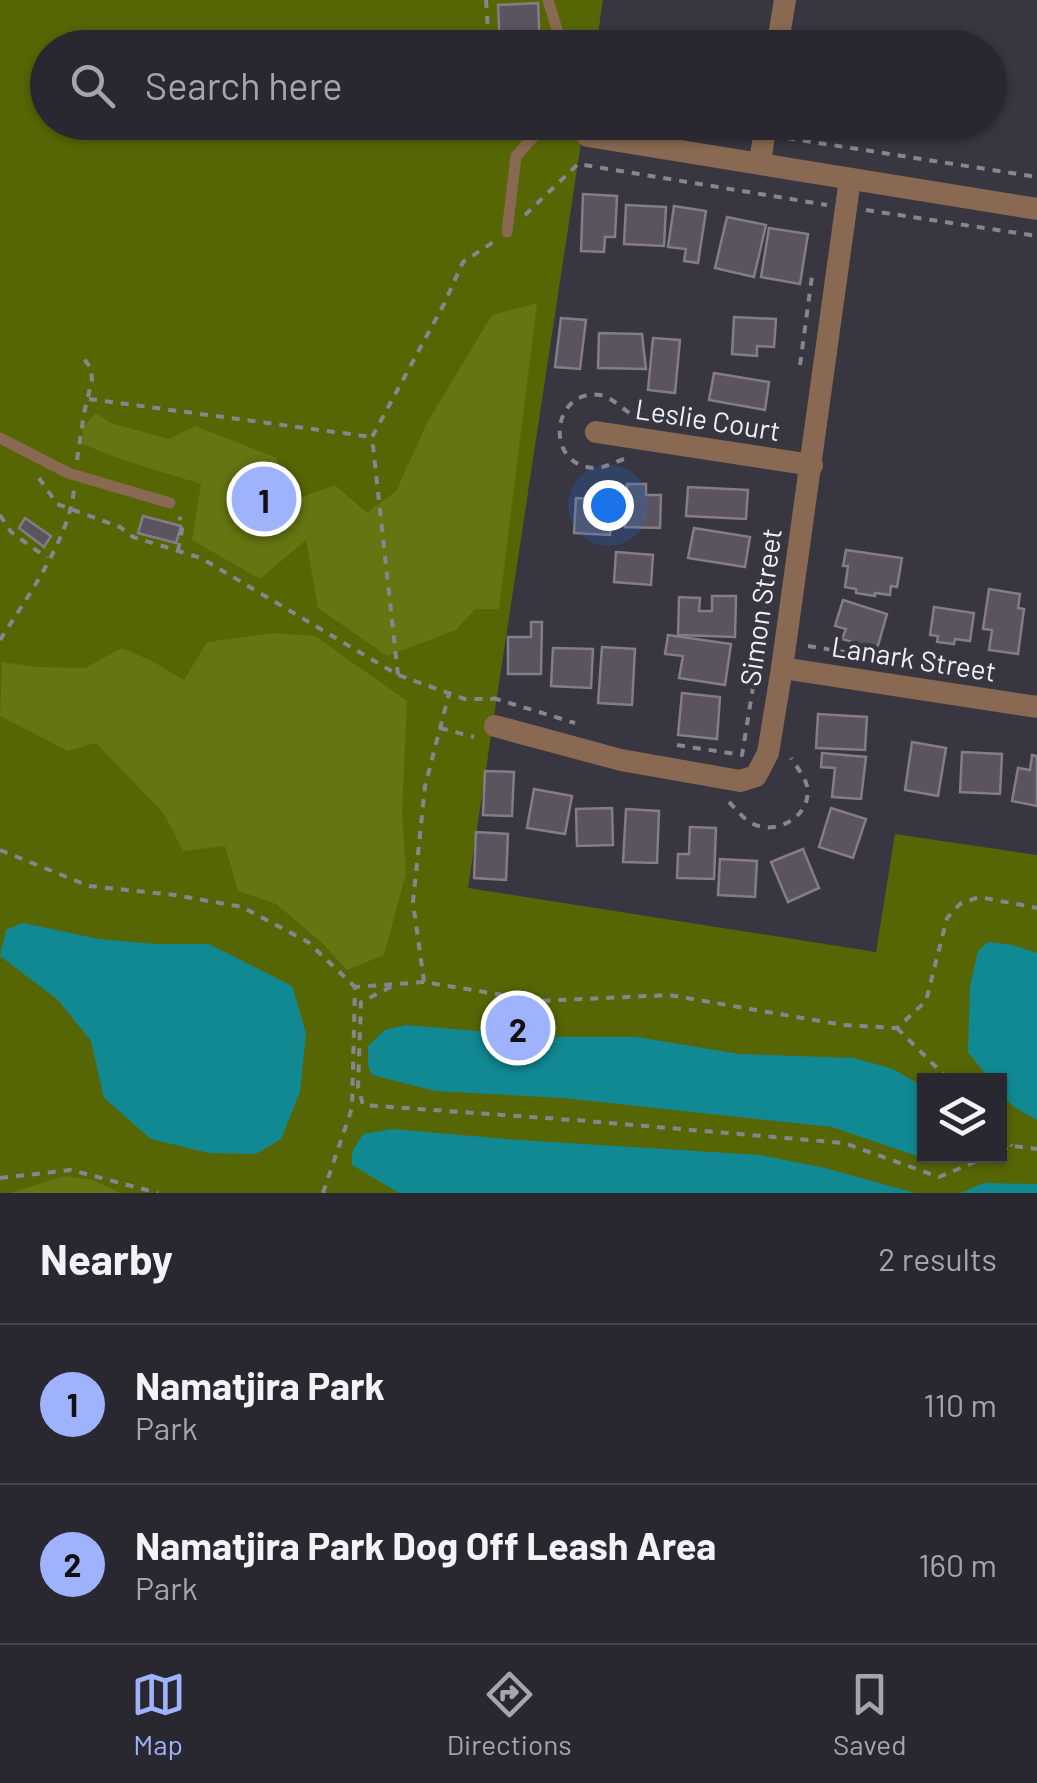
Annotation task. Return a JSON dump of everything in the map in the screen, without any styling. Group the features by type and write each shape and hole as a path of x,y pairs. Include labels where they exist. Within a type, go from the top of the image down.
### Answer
{"street":[{"path":"780,30 785,0"},
{"path":"614,140 1037,208"},
{"path":"760,162 763,140"},
{"name":"Simon Street","path":"495,726 621,760 740,781 756,776 768,753 782,668 850,179"},
{"name":"Leslie Court","path":"596,432 812,465"},
{"name":"Lanark Street","path":"782,668 1037,707"}],"lane":[{"path":"548,0 557,30"},
{"path":"508,232 516,156 531,140"},
{"path":"0,438 76,476 170,503"}],"path":[{"path":"486,0 488,30"},
{"path":"832,140 1037,177"},
{"path":"398,675 372,437 463,262 508,232 578,164 824,204"},
{"path":"866,210 1037,236"},
{"path":"800,363 812,274"},
{"path":"0,640 72,510 92,380 91,368 84,359"},
{"path":"88,399 372,437"},
{"path":"36,474 56,504 120,527 134,537 201,558 398,675 465,699 493,698 578,724"},
{"path":"170,503 183,524 178,550"},
{"path":"0,515 11,532 48,559"},
{"path":"666,744 742,755 770,580"},
{"path":"804,646 940,668"},
{"path":"424,982 413,902 425,786 449,694"},
{"path":"440,728 484,739 495,726 493,698"},
{"path":"0,850 89,886 242,907 308,942 355,987 424,982 539,1002 668,995 843,1025 898,1028 942,1073"},
{"path":"898,1028 926,1002 947,918 960,904 978,897 1037,908"},
{"path":"396,984 360,1002 358,1087 364,1105 844,1143 940,1177 973,1163"},
{"path":"323,1193 352,1108 355,987"},
{"path":"1007,1140 1012,1146"},
{"path":"1007,1148 1037,1149"},
{"path":"0,1178 71,1170 158,1193"}],"green space":[{"path":"0,0 603,0 599,30 30,30 30,140 581,140 468,888 876,952 895,834 1037,855 1037,1193 0,1193"},
{"path":"537,303 499,609 475,609 456,630 387,656 318,608 306,540 260,579 192,540 201,484 82,444 83,427 96,413 111,423 169,439 195,426 277,458 277,480 291,501 335,485 367,513 396,491 428,421 492,315"},
{"path":"274,633 315,636 407,701 402,811 406,873 384,955 347,970 276,904 238,891 225,846 183,851 164,814 96,743 68,751 0,716 2,662 85,668 122,648 184,680 207,642"},
{"path":"64,1176 92,1180 121,1193 10,1193"}],"water":[{"path":"23,923 99,939 209,944 292,986 306,1033 300,1092 281,1139 256,1154 209,1153 151,1139 104,1098 91,1041 58,1000 0,956 6,930"},
{"path":"988,942 1037,953 1037,1120 1007,1099 1007,1073 984,1073 968,1052 970,986 978,951"},
{"path":"407,1025 543,1037 637,1037 739,1054 854,1058 893,1069 917,1083 917,1156 832,1127 563,1098 435,1091 372,1075 368,1046 385,1030"},
{"path":"392,1129 760,1155 915,1193 399,1193 352,1165 352,1152 363,1134"},
{"path":"983,1183 1037,1184 1037,1193 961,1193"}],"building":[{"path":"538,3 539,30 499,30 498,5"},
{"path":"583,194 617,196 615,237 605,237 604,252 581,251"},
{"path":"626,205 666,207 664,246 624,244"},
{"path":"674,206 706,211 698,263 684,261 686,249 668,247"},
{"path":"727,217 766,225 754,277 715,268"},
{"path":"769,228 808,234 800,284 761,277"},
{"path":"734,317 776,319 774,347 757,346 757,356 732,354"},
{"path":"561,318 586,320 580,369 555,367"},
{"path":"599,333 642,334 646,369 598,368"},
{"path":"653,338 680,340 675,393 648,390"},
{"path":"714,373 769,382 765,410 709,400"},
{"path":"627,484 646,484 646,495 661,495 660,528 625,527"},
{"path":"688,487 748,490 746,519 686,516"},
{"path":"576,498 612,500 610,535 574,533"},
{"path":"143,516 181,526 176,543 138,533"},
{"path":"25,518 51,536 44,547 19,528"},
{"path":"694,528 750,537 745,567 688,558"},
{"path":"846,550 902,558 897,587 891,586 890,595 875,596 845,587"},
{"path":"616,552 653,555 651,585 614,582"},
{"path":"989,589 1020,594 1018,608 1024,609 1018,654 989,650 992,630 983,629"},
{"path":"712,596 736,596 735,637 678,635 679,597 700,598 699,611 712,611"},
{"path":"843,600 887,614 877,649 842,639 846,629 835,626"},
{"path":"934,607 974,613 970,641 937,642 938,636 930,635"},
{"path":"531,622 542,622 541,674 508,674 508,637 531,637"},
{"path":"668,635 731,644 725,685 679,678 683,656 665,654"},
{"path":"602,647 635,649 632,705 598,703"},
{"path":"553,648 593,649 591,688 551,686"},
{"path":"682,693 720,697 717,739 678,735"},
{"path":"818,714 867,717 865,750 816,748"},
{"path":"912,742 946,748 938,796 905,790"},
{"path":"962,752 1002,754 1000,794 960,792"},
{"path":"822,753 866,757 861,799 832,797 835,768 821,767"},
{"path":"1032,755 1037,756 1037,806 1012,801 1018,768 1030,770"},
{"path":"485,771 514,772 512,816 483,815"},
{"path":"534,789 572,796 565,834 527,828"},
{"path":"612,808 613,845 577,846 576,809"},
{"path":"831,808 866,819 853,858 819,847"},
{"path":"626,809 659,811 657,863 623,862"},
{"path":"690,827 716,828 714,879 677,878 678,854 689,854"},
{"path":"476,832 508,834 506,880 474,878"},
{"path":"803,849 819,888 788,902 771,862"},
{"path":"720,859 757,861 755,897 718,895"}],"place":[{"name":"Namatjira Park","path":"264,499"},
{"name":"Namatjira Park Dog Off Leash Area","path":"518,1028"}]}
